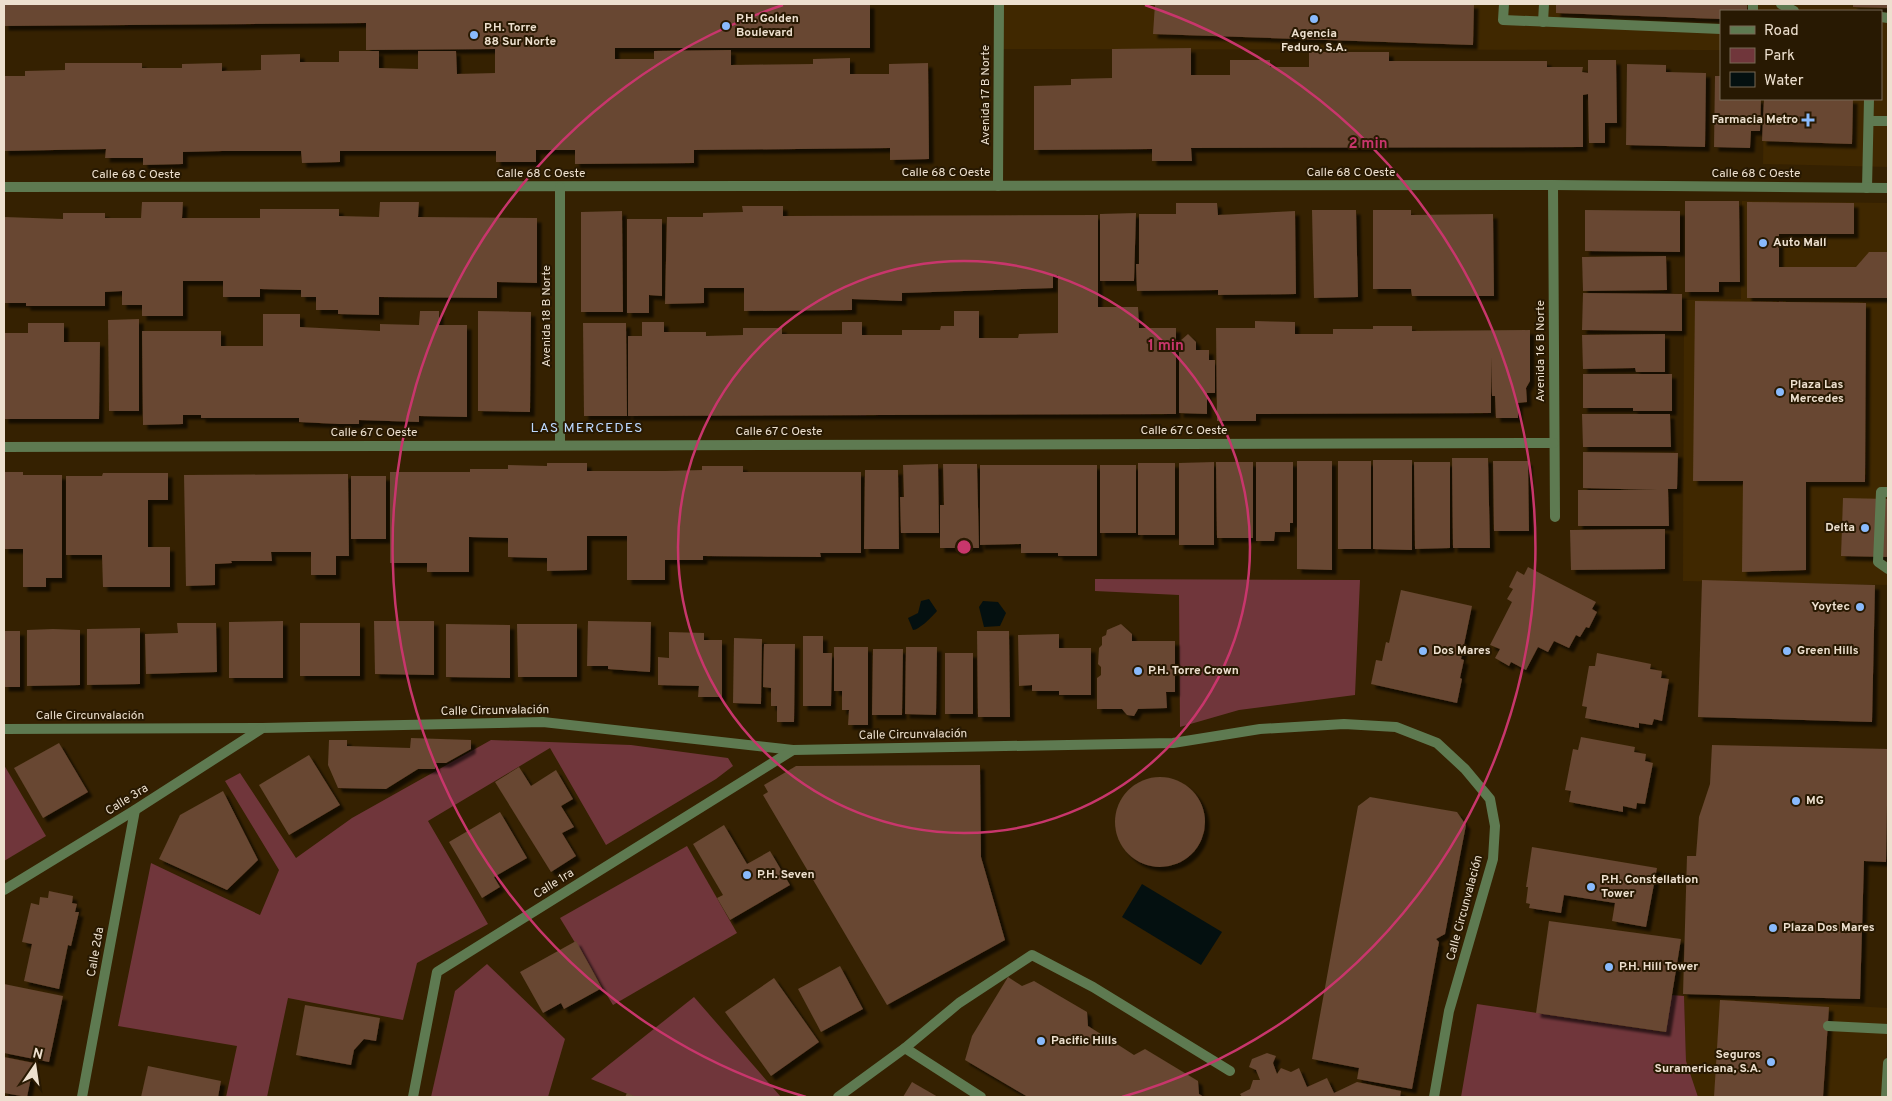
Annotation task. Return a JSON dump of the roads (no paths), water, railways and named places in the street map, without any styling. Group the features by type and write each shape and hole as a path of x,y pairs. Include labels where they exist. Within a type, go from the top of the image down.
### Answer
{"street":[{"name":"Avenida 17 B Norte","path":"998,186 999,4"},
{"path":"1504,4 1503,20 1720,29"},
{"path":"1543,22 1544,4"},
{"path":"1781,4 1792,10"},
{"path":"1867,188 1869,100"},
{"path":"1869,121 1888,121"},
{"name":"Calle 68 C Oeste","path":"4,187 1553,185 1888,188"},
{"name":"Avenida 16 B Norte","path":"1553,185 1555,517"},
{"name":"Avenida 18 B Norte","path":"560,186 560,445"},
{"name":"Calle 67 C Oeste","path":"4,447 1554,443"},
{"path":"1888,492 1881,492 1878,562 1888,569"},
{"name":"Calle Circunvalación","path":"4,729 262,728 543,722 793,750 1173,743 1260,729 1344,724 1396,727 1437,743 1466,769 1490,799 1495,826 1493,859 1448,1012 1434,1097"},
{"name":"Calle 3ra","path":"4,890 135,810 262,728"},
{"name":"Calle 1ra","path":"413,1097 437,972 793,750"},
{"name":"Calle 2da","path":"82,1097 135,810"},
{"path":"838,1097 905,1048 959,1003 1032,955 1093,987 1230,1072"},
{"path":"1828,1026 1888,1029"},
{"path":"905,1048 981,1097"},
{"path":"1886,1097 1888,1064"}],"water":[{"path":"929,599 937,611 922,625 913,630 908,618 918,613 921,601"},
{"path":"983,601 998,602 1006,613 1000,626 984,627 979,607"},
{"path":"1142,884 1222,932 1201,965 1122,917"}],"place":[{"name":"Agencia Feduro, S.A.","path":"1314,19"},
{"name":"P.H. Golden Boulevard","path":"726,26"},
{"name":"P.H. Torre 88 Sur Norte","path":"474,35"},
{"name":"Farmacia Metro","path":"1808,120"},
{"name":"Auto Mall","path":"1763,243"},
{"name":"Plaza Las Mercedes","path":"1780,392"},
{"name":"Delta","path":"1865,528"},
{"name":"Yoytec","path":"1860,607"},
{"name":"Dos Mares","path":"1423,651"},
{"name":"Green Hills","path":"1787,651"},
{"name":"P.H. Torre Crown","path":"1138,671"},
{"name":"MG","path":"1796,801"},
{"name":"P.H. Seven","path":"747,875"},
{"name":"P.H. Constellation Tower","path":"1591,887"},
{"name":"Plaza Dos Mares","path":"1773,928"},
{"name":"P.H. Hill Tower","path":"1609,967"},
{"name":"Pacific Hills","path":"1041,1041"},
{"name":"Seguros Suramericana, S.A.","path":"1771,1062"}],"district":[{"name":"LAS MERCEDES","path":"587,428"}]}
